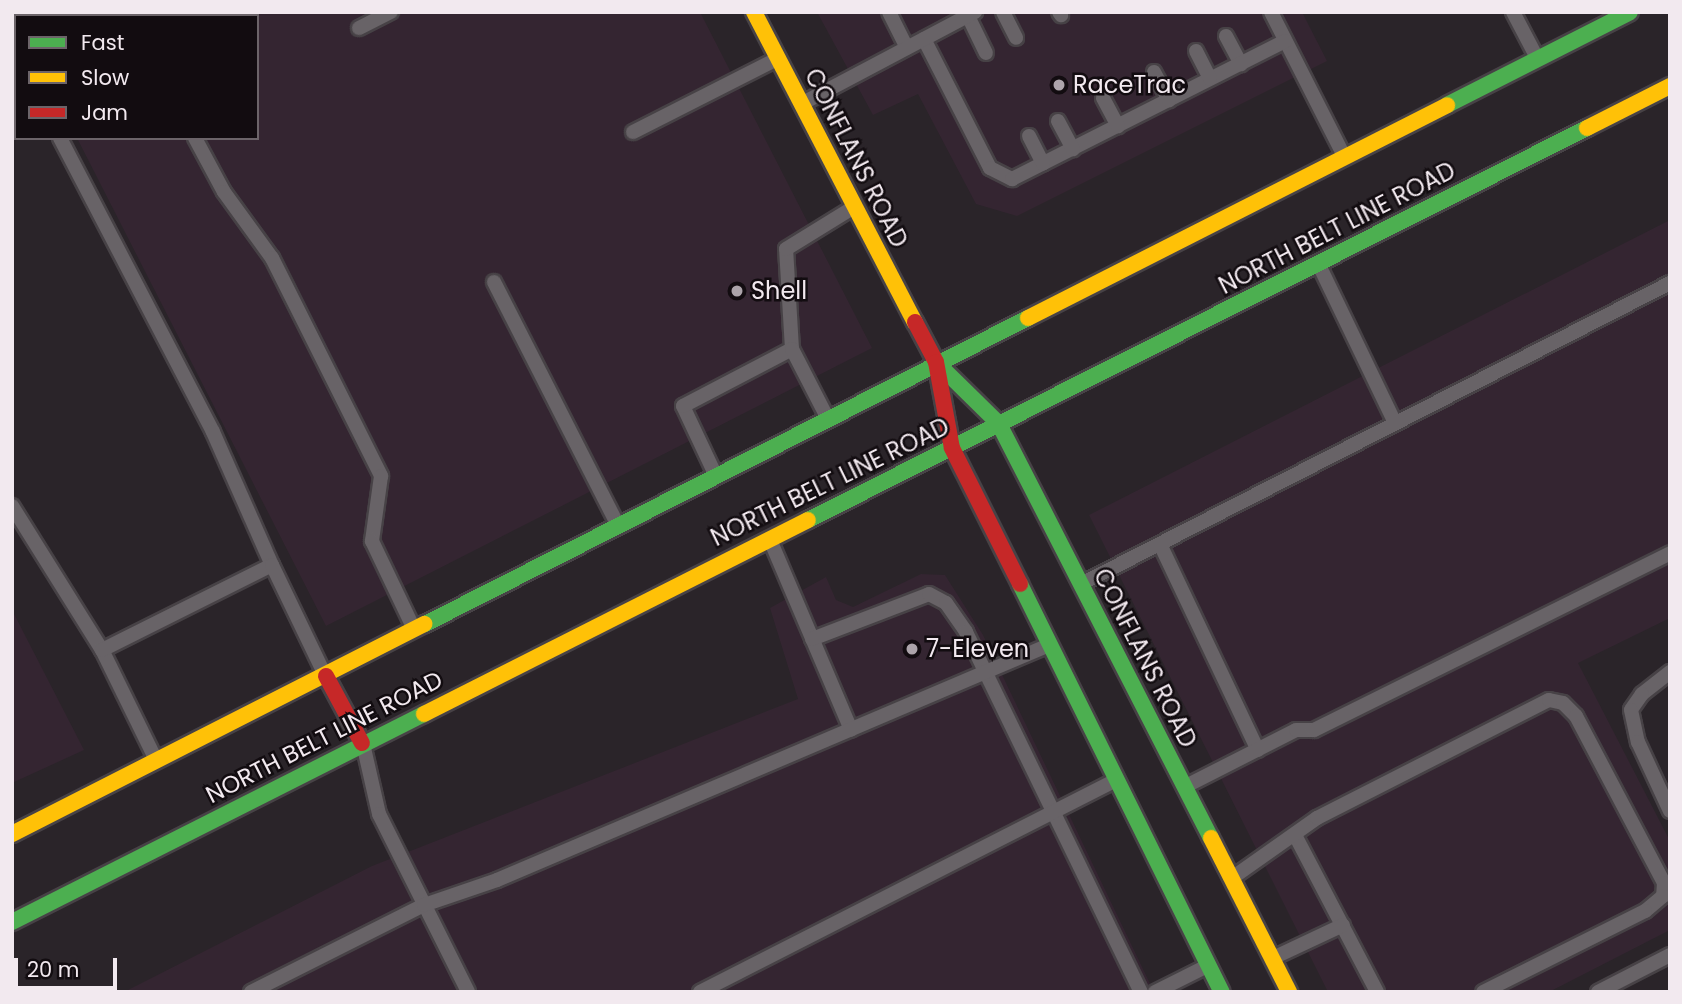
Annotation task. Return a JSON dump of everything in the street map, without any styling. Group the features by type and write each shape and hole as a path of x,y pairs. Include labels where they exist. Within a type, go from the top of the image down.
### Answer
{"main road":[{"name":"CONFLANS ROAD","path":"754,12 936,362 952,448 1116,780 1214,962 1222,992"},
{"path":"14,828 156,761 620,528 936,362 1630,12"},
{"name":"NORTH BELT LINE ROAD","path":"12,922 769,537 952,448 1670,86"},
{"name":"CONFLANS ROAD","path":"936,362 999,424 1289,992"},
{"path":"326,676 362,743"},
{"path":"1241,949 1262,937"}],"lane":[{"path":"359,28 391,12"},
{"path":"889,12 907,48"},
{"path":"1003,12 1016,38"},
{"path":"1271,12 1345,158"},
{"path":"1513,12 1538,59"},
{"path":"802,104 971,14 986,53"},
{"path":"1226,36 1241,64"},
{"path":"924,39 990,168 1012,179 1285,41"},
{"path":"1196,51 1210,79"},
{"path":"633,132 778,59"},
{"path":"1154,72 1168,100"},
{"path":"1103,99 1118,126"},
{"path":"1058,121 1073,149"},
{"path":"1028,136 1042,164"},
{"path":"61,140 213,432 272,565 326,676"},
{"path":"196,140 224,192 272,258 381,476 372,541 415,631"},
{"path":"828,419 792,349 786,249 855,206"},
{"path":"1318,263 1395,423"},
{"path":"494,282 620,528"},
{"path":"1082,583 1670,283"},
{"path":"717,479 683,405 792,349"},
{"path":"12,506 102,650 156,761"},
{"path":"769,537 851,730"},
{"path":"1160,544 1258,750"},
{"path":"1185,787 1296,730 1314,730 1670,553"},
{"path":"102,650 272,565"},
{"path":"812,639 929,594 946,603 966,632 1141,992"},
{"path":"251,992 424,905 497,880 1049,645"},
{"path":"1670,672 1642,694 1631,710 1638,742 1670,811"},
{"path":"1231,878 1296,837 1317,818 1549,700 1563,702 1576,716 1664,883 1663,896 1645,911 1483,992"},
{"path":"362,743 379,814 467,992"},
{"path":"700,992 1116,780"},
{"path":"1296,837 1377,992"},
{"path":"1272,958 1343,925"},
{"path":"1598,992 1670,955"},
{"path":"1155,992 1214,962"}],"shaded area":[{"path":"12,12 700,12 872,348 326,626 78,140 259,140 259,14 14,14 12,45"},
{"path":"817,12 1302,12 1327,61 1017,216 976,204 918,94 873,115"},
{"path":"1670,220 1670,618 1578,663 1670,841 1670,930 1549,992 1328,992 1089,515"},
{"path":"921,574 945,575 983,635 1154,992 124,992 372,866 798,699 770,608 826,577 836,600 853,607"},
{"path":"12,610 84,750 12,783"}],"traffic: fast":[{"path":"1447,105 1630,12"},
{"path":"808,520 1587,128"},
{"path":"425,624 1028,318"},
{"path":"936,362 999,424 1211,838"},
{"path":"1020,584 1222,992"},
{"path":"12,922 424,714"}],"traffic: slow":[{"path":"754,12 915,322"},
{"path":"1587,128 1670,86"},
{"path":"1028,318 1447,105"},
{"path":"424,714 808,520"},
{"path":"12,834 425,624"},
{"path":"1211,838 1289,992"}],"traffic: jam":[{"path":"915,322 936,362 952,448 1020,584"},
{"path":"326,676 362,743"}],"place":[{"name":"RaceTrac","path":"1059,85"},
{"name":"Shell","path":"737,291"},
{"name":"7-Eleven","path":"912,649"}]}
